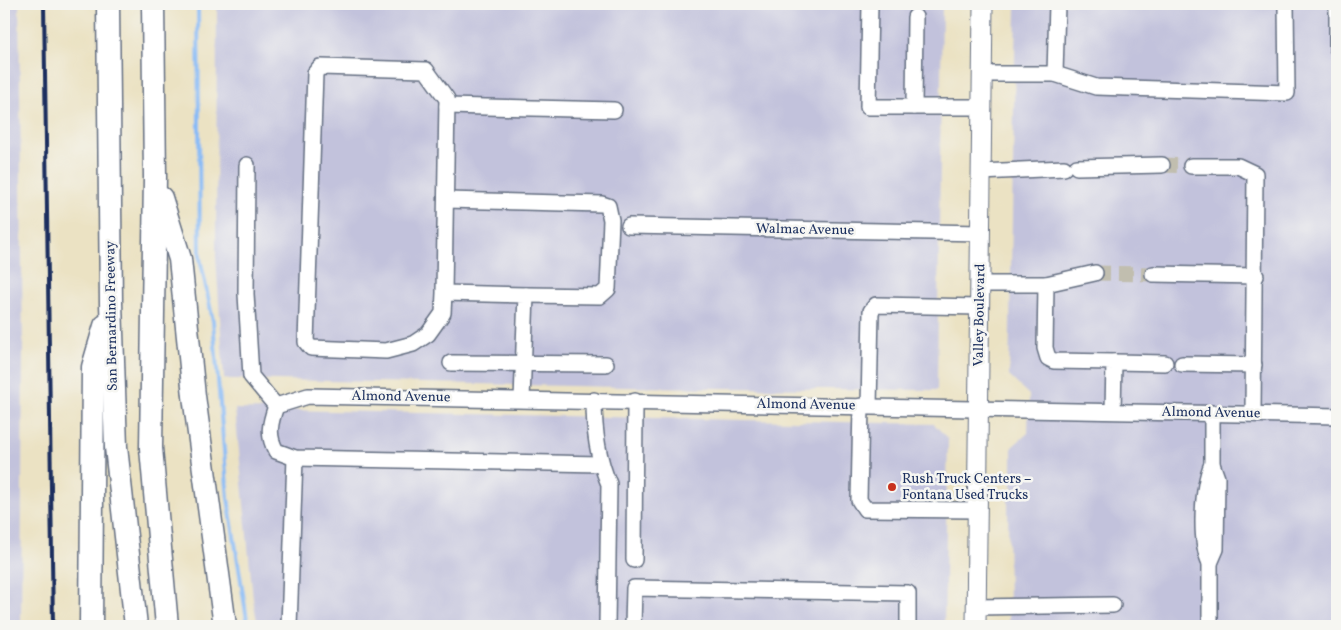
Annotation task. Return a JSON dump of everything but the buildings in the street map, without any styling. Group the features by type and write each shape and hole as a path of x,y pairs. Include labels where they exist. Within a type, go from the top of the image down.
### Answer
{"highway":[{"name":"San Bernardino Freeway","path":"108,4 111,303 116,446 136,626"},
{"path":"153,4 155,177 152,448 167,626"},
{"path":"155,177 180,259 194,396 225,626"},
{"path":"91,626 94,367 111,303"},
{"path":"152,448 182,626"}],"main road":[{"name":"Valley Boulevard","path":"976,626 983,4"}],"street":[{"path":"870,4 868,106 982,107"},
{"path":"1055,74 1057,4"},
{"path":"982,74 1055,74 1096,87 1287,92 1286,4"},
{"path":"1337,4 1337,48"},
{"path":"914,107 915,17"},
{"path":"320,67 426,70 447,100 446,200 443,313 428,334 413,344 386,351 311,348 306,342 315,73 320,67"},
{"path":"447,106 614,110"},
{"path":"247,165 246,294 251,376 276,406 269,429 276,451 295,458 600,464"},
{"path":"981,172 1162,165"},
{"path":"1191,166 1238,166 1255,174 1256,276 1252,414"},
{"path":"444,294 600,296 608,289 610,220 608,206 602,204 446,200"},
{"name":"Walmac Avenue","path":"629,226 981,233"},
{"path":"980,284 1046,284 1095,272"},
{"path":"1153,274 1256,276"},
{"path":"1046,284 1045,348 1048,358 1054,361 1165,364"},
{"path":"522,399 526,295"},
{"path":"978,510 865,509 859,500 870,311 876,305 980,307"},
{"path":"1113,412 1114,362"},
{"path":"451,363 606,364"},
{"path":"1182,364 1254,365"},
{"name":"Almond Avenue","path":"276,406 308,396 594,400 1337,416"},
{"path":"594,400 594,423 600,464 609,484 607,626"},
{"path":"634,560 635,401"},
{"path":"1210,626 1210,563 1216,549 1217,478 1212,464 1212,413"},
{"path":"289,626 295,458"},
{"path":"633,626 634,588 908,593 908,626"},
{"path":"977,607 1113,605"}],"shaded area":[{"path":"4,4 19,4 23,352 21,626 4,626"},
{"path":"217,4 942,4 937,390 622,387 224,379 216,257"},
{"path":"1016,4 1337,4 1337,626 1009,626 1008,498 1012,493 1012,447 1028,433 1029,395 1009,376"},
{"path":"235,409 934,424 948,439 944,626 258,626 253,599"}],"waterway":[{"path":"198,4 200,258 213,321 228,498 248,626"}],"tunnel":[{"path":"1162,165 1191,166"},
{"path":"1095,273 1153,274"}],"railway":[{"path":"44,4 53,626"}],"place":[{"name":"Rush Truck Centers – Fontana Used Trucks","path":"892,487"}]}
